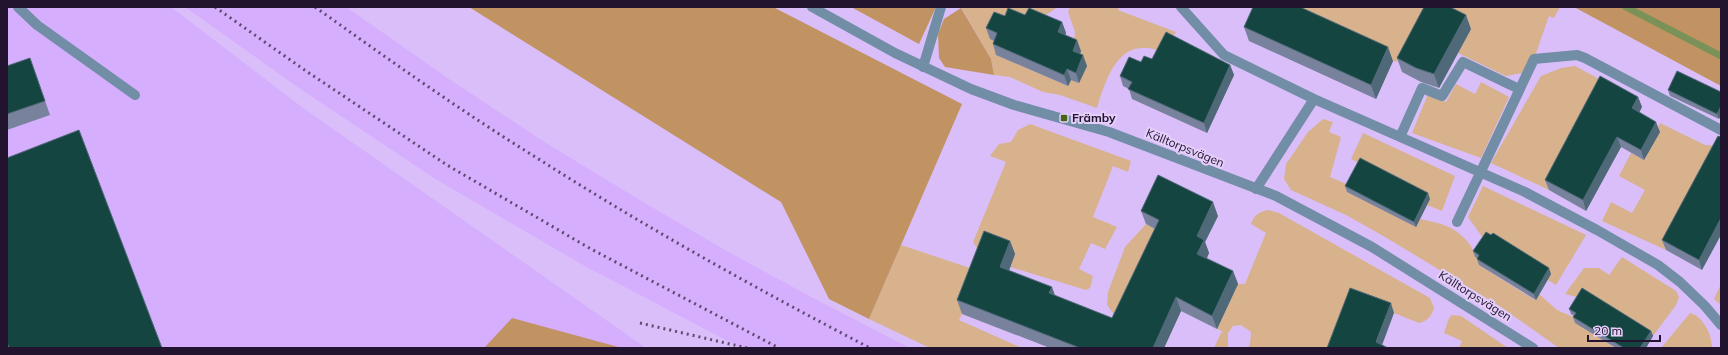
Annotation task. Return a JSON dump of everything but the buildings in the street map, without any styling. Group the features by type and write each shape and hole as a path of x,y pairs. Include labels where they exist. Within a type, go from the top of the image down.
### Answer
{"street":[{"path":"18,7 37,25 135,95"},
{"name":"Källtorpsvägen","path":"812,7 953,82 1000,100 1109,132 1276,196 1372,248 1533,348"},
{"path":"923,66 941,7"},
{"path":"1181,7 1224,55 1314,99 1532,196 1597,230 1658,265 1680,282 1705,306 1721,325"},
{"path":"1457,222 1534,59 1577,55 1585,58 1721,130"},
{"path":"1400,137 1422,88 1442,96 1463,62 1519,89"},
{"path":"1256,189 1314,99"}],"shaded area":[{"path":"7,7 171,7 303,108 646,348 7,348"},
{"path":"185,7 346,7 449,79 546,143 643,202 725,250 811,297 910,348 741,348 583,265 437,180 296,86"},
{"path":"469,7 773,7 962,104 869,319 829,299 781,202"},
{"path":"851,7 936,7 919,44"},
{"path":"961,7 1058,7 1001,44 997,55 1068,86 1075,32 1068,12 1070,7 1119,7 1118,10 1176,32 1173,37 1157,50 1144,48 1132,50 1123,55 1110,74 1097,108 1060,95 1043,92 1010,77 994,75 991,59"},
{"path":"1274,7 1560,7 1554,18 1549,16 1528,72 1506,76 1458,53 1471,29 1407,63 1393,61"},
{"path":"1574,7 1721,7 1721,86"},
{"path":"961,8 991,59 994,75 945,67 939,58 938,34 944,19"},
{"path":"1575,66 1625,93 1549,190 1491,163 1541,76 1561,68"},
{"path":"1481,82 1509,97 1481,158 1412,133 1428,94 1446,102 1456,84 1475,94"},
{"path":"1323,119 1333,122 1329,132 1341,137 1330,177 1351,186 1416,227 1420,219 1440,224 1457,232 1469,243 1476,256 1481,260 1479,265 1535,300 1539,294 1557,310 1578,319 1576,323 1616,348 1559,348 1501,307 1385,237 1346,215 1291,190 1284,179 1286,164 1308,132"},
{"path":"1660,123 1705,145 1721,146 1666,250 1602,221 1611,202 1632,213 1645,190 1619,176 1631,153 1645,160"},
{"path":"1030,124 1131,161 1128,172 1113,166 1093,217 1117,227 1105,249 1091,243 1079,269 1093,276 1090,288 1086,290 1010,267 983,257 973,242 1006,162 990,156 999,144 1011,142 1018,130"},
{"path":"1363,133 1455,176 1442,211 1427,205 1430,199 1351,159"},
{"path":"1483,186 1586,235 1556,285 1485,241 1468,217"},
{"path":"1268,210 1279,213 1430,298 1434,308 1432,314 1426,320 1419,323 1394,313 1336,348 1248,348 1250,344 1251,332 1241,325 1233,326 1228,333 1228,348 1214,348 1222,331 1217,329 1238,284 1245,284 1266,233 1251,224 1257,214"},
{"path":"1146,224 1164,233 1120,323 1107,305 1108,292 1125,247"},
{"path":"901,245 970,268 962,314 959,320 1022,348 930,348 869,319"},
{"path":"1622,257 1676,291 1679,297 1676,305 1653,336 1581,298 1565,294 1584,268 1599,268 1609,275"},
{"path":"1721,284 1721,305 1714,299"},
{"path":"1690,313 1695,315 1703,322 1709,332 1712,348 1661,348"},
{"path":"1452,315 1461,316 1508,348 1459,348 1462,341 1444,333 1449,318"},
{"path":"512,318 622,348 484,348"}],"waterway":[{"path":"1626,7 1721,56"}],"railway":[{"path":"215,7 306,71 447,165 591,249 779,348"},
{"path":"315,7 453,103 578,184 702,257 870,348"},
{"path":"640,323 747,348"}],"place":[{"name":"Främby","path":"1064,118"}]}
